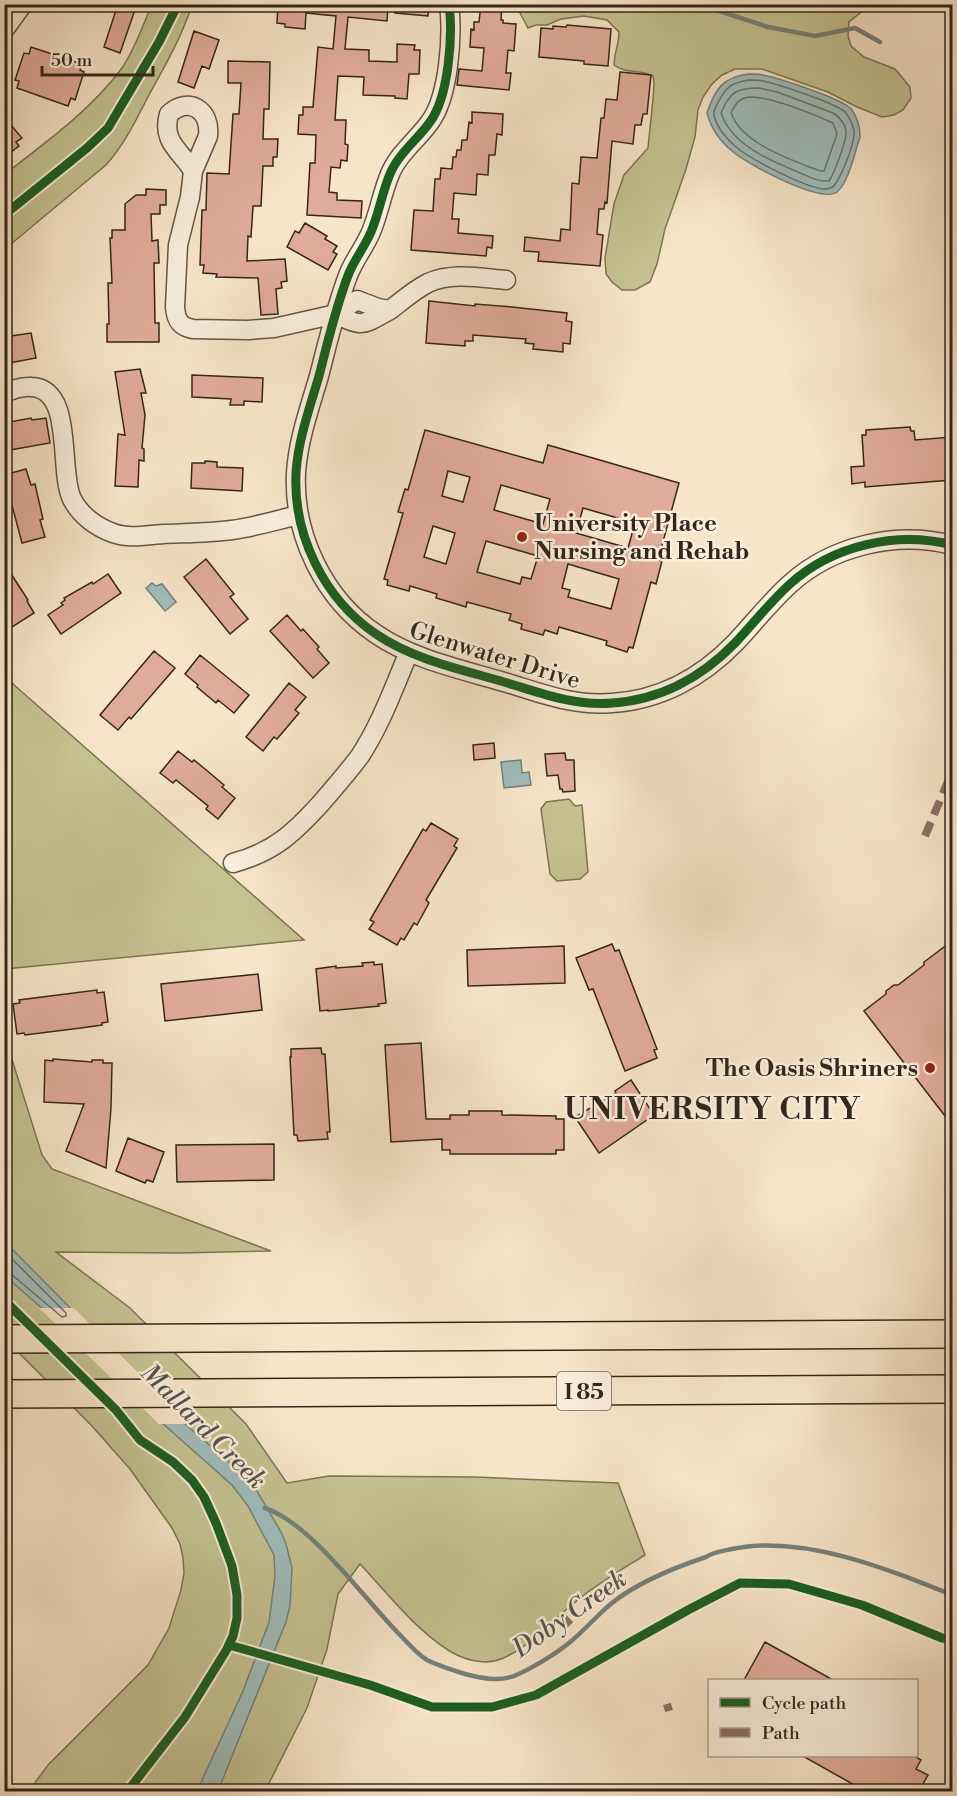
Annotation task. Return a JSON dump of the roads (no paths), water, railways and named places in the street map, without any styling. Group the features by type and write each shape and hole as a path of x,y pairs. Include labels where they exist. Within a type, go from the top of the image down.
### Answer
{"highway":[{"name":"I 85","path":"4,1339 952,1334"},
{"name":"I 85","path":"4,1394 952,1389"}],"street":[{"path":"4,30 23,4"},
{"name":"Glenwater Drive","path":"449,4 450,36 444,89 439,106 432,120 400,157 388,177 370,234 348,276 298,456 296,495 306,542 325,581 339,600 367,627 409,652 561,699 603,704 629,701 666,691 695,676 732,645 788,585 829,558 855,548 899,539 952,545"},
{"path":"193,171 192,187 177,256 175,308 176,317 181,325 193,329 262,330 336,314 352,323 361,324 390,310 425,285 442,278 469,277 506,280"},
{"path":"4,392 30,386 46,391 52,398 60,415 65,474 72,499 88,518 114,533 131,536 220,531 299,515"},
{"path":"233,863 261,854 284,840 301,825 346,773 373,733 409,652"}],"water":[{"path":"749,74 760,74 810,90 837,100 852,110 858,123 860,137 848,174 837,192 829,194 816,192 784,181 740,157 720,139 707,113 713,97 726,81"},
{"path":"152,583 156,586 162,584 176,602 165,611 146,588"},
{"path":"521,760 522,773 529,772 531,785 504,788 501,762"},
{"path":"5,1242 185,1424 243,1474 257,1491 286,1544 292,1568 290,1606 286,1622 218,1791 197,1791 243,1691 269,1622 275,1576 274,1555 248,1506 232,1485 161,1422 60,1324 5,1276"}],"waterway":[{"path":"698,4 768,27 815,36 855,28 880,42"},
{"name":"Doby Creek","path":"265,1508 283,1517 319,1546 423,1658 450,1669 483,1678 508,1678 528,1670 569,1643 606,1608 633,1589 657,1576 715,1553 732,1549 787,1546 815,1550 873,1565 952,1595"}],"place":[{"name":"University Place Nursing and Rehab","path":"522,537"},
{"name":"The Oasis Shriners","path":"930,1068"}],"district":[{"name":"UNIVERSITY CITY","path":"713,1109"}],"water label":[{"name":"Mallard Creek","path":"204,1426"}]}
